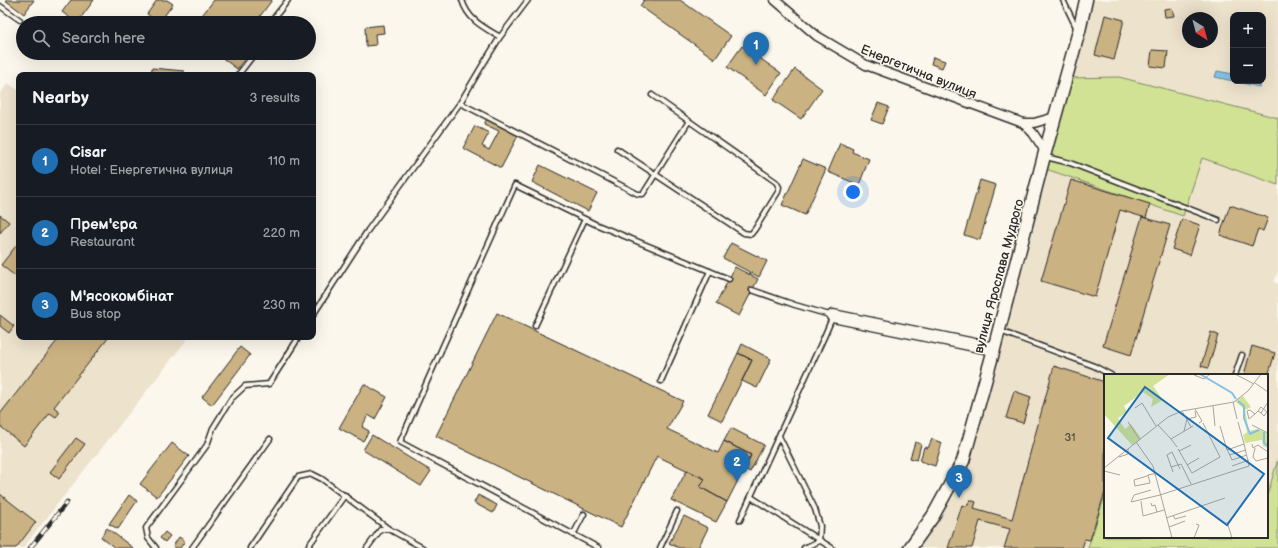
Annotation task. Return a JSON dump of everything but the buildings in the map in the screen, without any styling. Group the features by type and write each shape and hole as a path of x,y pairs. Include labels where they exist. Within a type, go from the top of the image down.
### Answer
{"main road":[{"name":"вулиця Ярослава Мудрого","path":"910,548 933,516 963,460 994,349 1044,154 1086,0"},
{"path":"833,316 994,349"}],"street":[{"name":"Енергетична вулиця","path":"775,0 817,36 866,65 1023,123 1034,123 1055,117"},
{"name":"Енергетична вулиця","path":"1023,123 1033,133 1044,154"}],"lane":[{"path":"275,16 288,0"},
{"path":"462,0 464,9 471,18 500,37"},
{"path":"316,310 368,230 460,103 500,37 528,0"},
{"path":"1063,0 1078,31"},
{"path":"0,6 16,17"},
{"path":"240,72 250,60"},
{"path":"618,150 744,233 751,234 778,192 780,187 776,182 652,95"},
{"path":"460,103 638,194 643,194 689,121"},
{"path":"1044,154 1218,220"},
{"path":"599,548 400,442 515,186 585,219 729,279"},
{"path":"535,326 585,219"},
{"path":"661,381 710,271"},
{"path":"740,520 833,316 752,290"},
{"path":"998,331 1094,366 1109,374"},
{"path":"156,548 148,538 146,528 207,445 213,428 231,399 245,386 269,384 297,340"},
{"path":"1235,374 1242,355"},
{"path":"778,436 815,509 820,526 820,541"},
{"path":"192,548 270,439"},
{"path":"250,548 298,477 312,474 345,495 389,529 423,548"},
{"path":"307,548 345,495"},
{"path":"751,497 832,548"},
{"path":"660,548 677,511"},
{"path":"573,535 584,514"},
{"path":"368,548 381,529 389,529"},
{"path":"804,548 820,541"}],"shaded area":[{"path":"1087,0 1278,0 1278,118 1119,77 1069,78"},
{"path":"8,83 16,89 16,340 187,340 23,548 0,548 0,94"},
{"path":"1202,157 1278,185 1278,272 1274,282 1278,284 1278,459 1268,493 1268,374 1104,374 1104,538 1248,548 911,548 965,460 1043,168 1183,216"}],"green space":[{"path":"1119,77 1278,118 1278,185 1202,158 1183,216 1043,168 1069,78"},
{"path":"1278,459 1278,548 1088,548 1104,498 1104,538 1268,538 1268,493"}],"water":[{"path":"1217,71 1230,73 1230,80 1215,77"},
{"path":"1246,84 1260,84 1259,87"}],"railway":[{"path":"30,548 67,502"}],"place":[{"name":"Cisar","path":"756,65"},
{"name":"Прем'єра","path":"737,482"},
{"name":"М'ясокомбінат","path":"959,498"}]}
